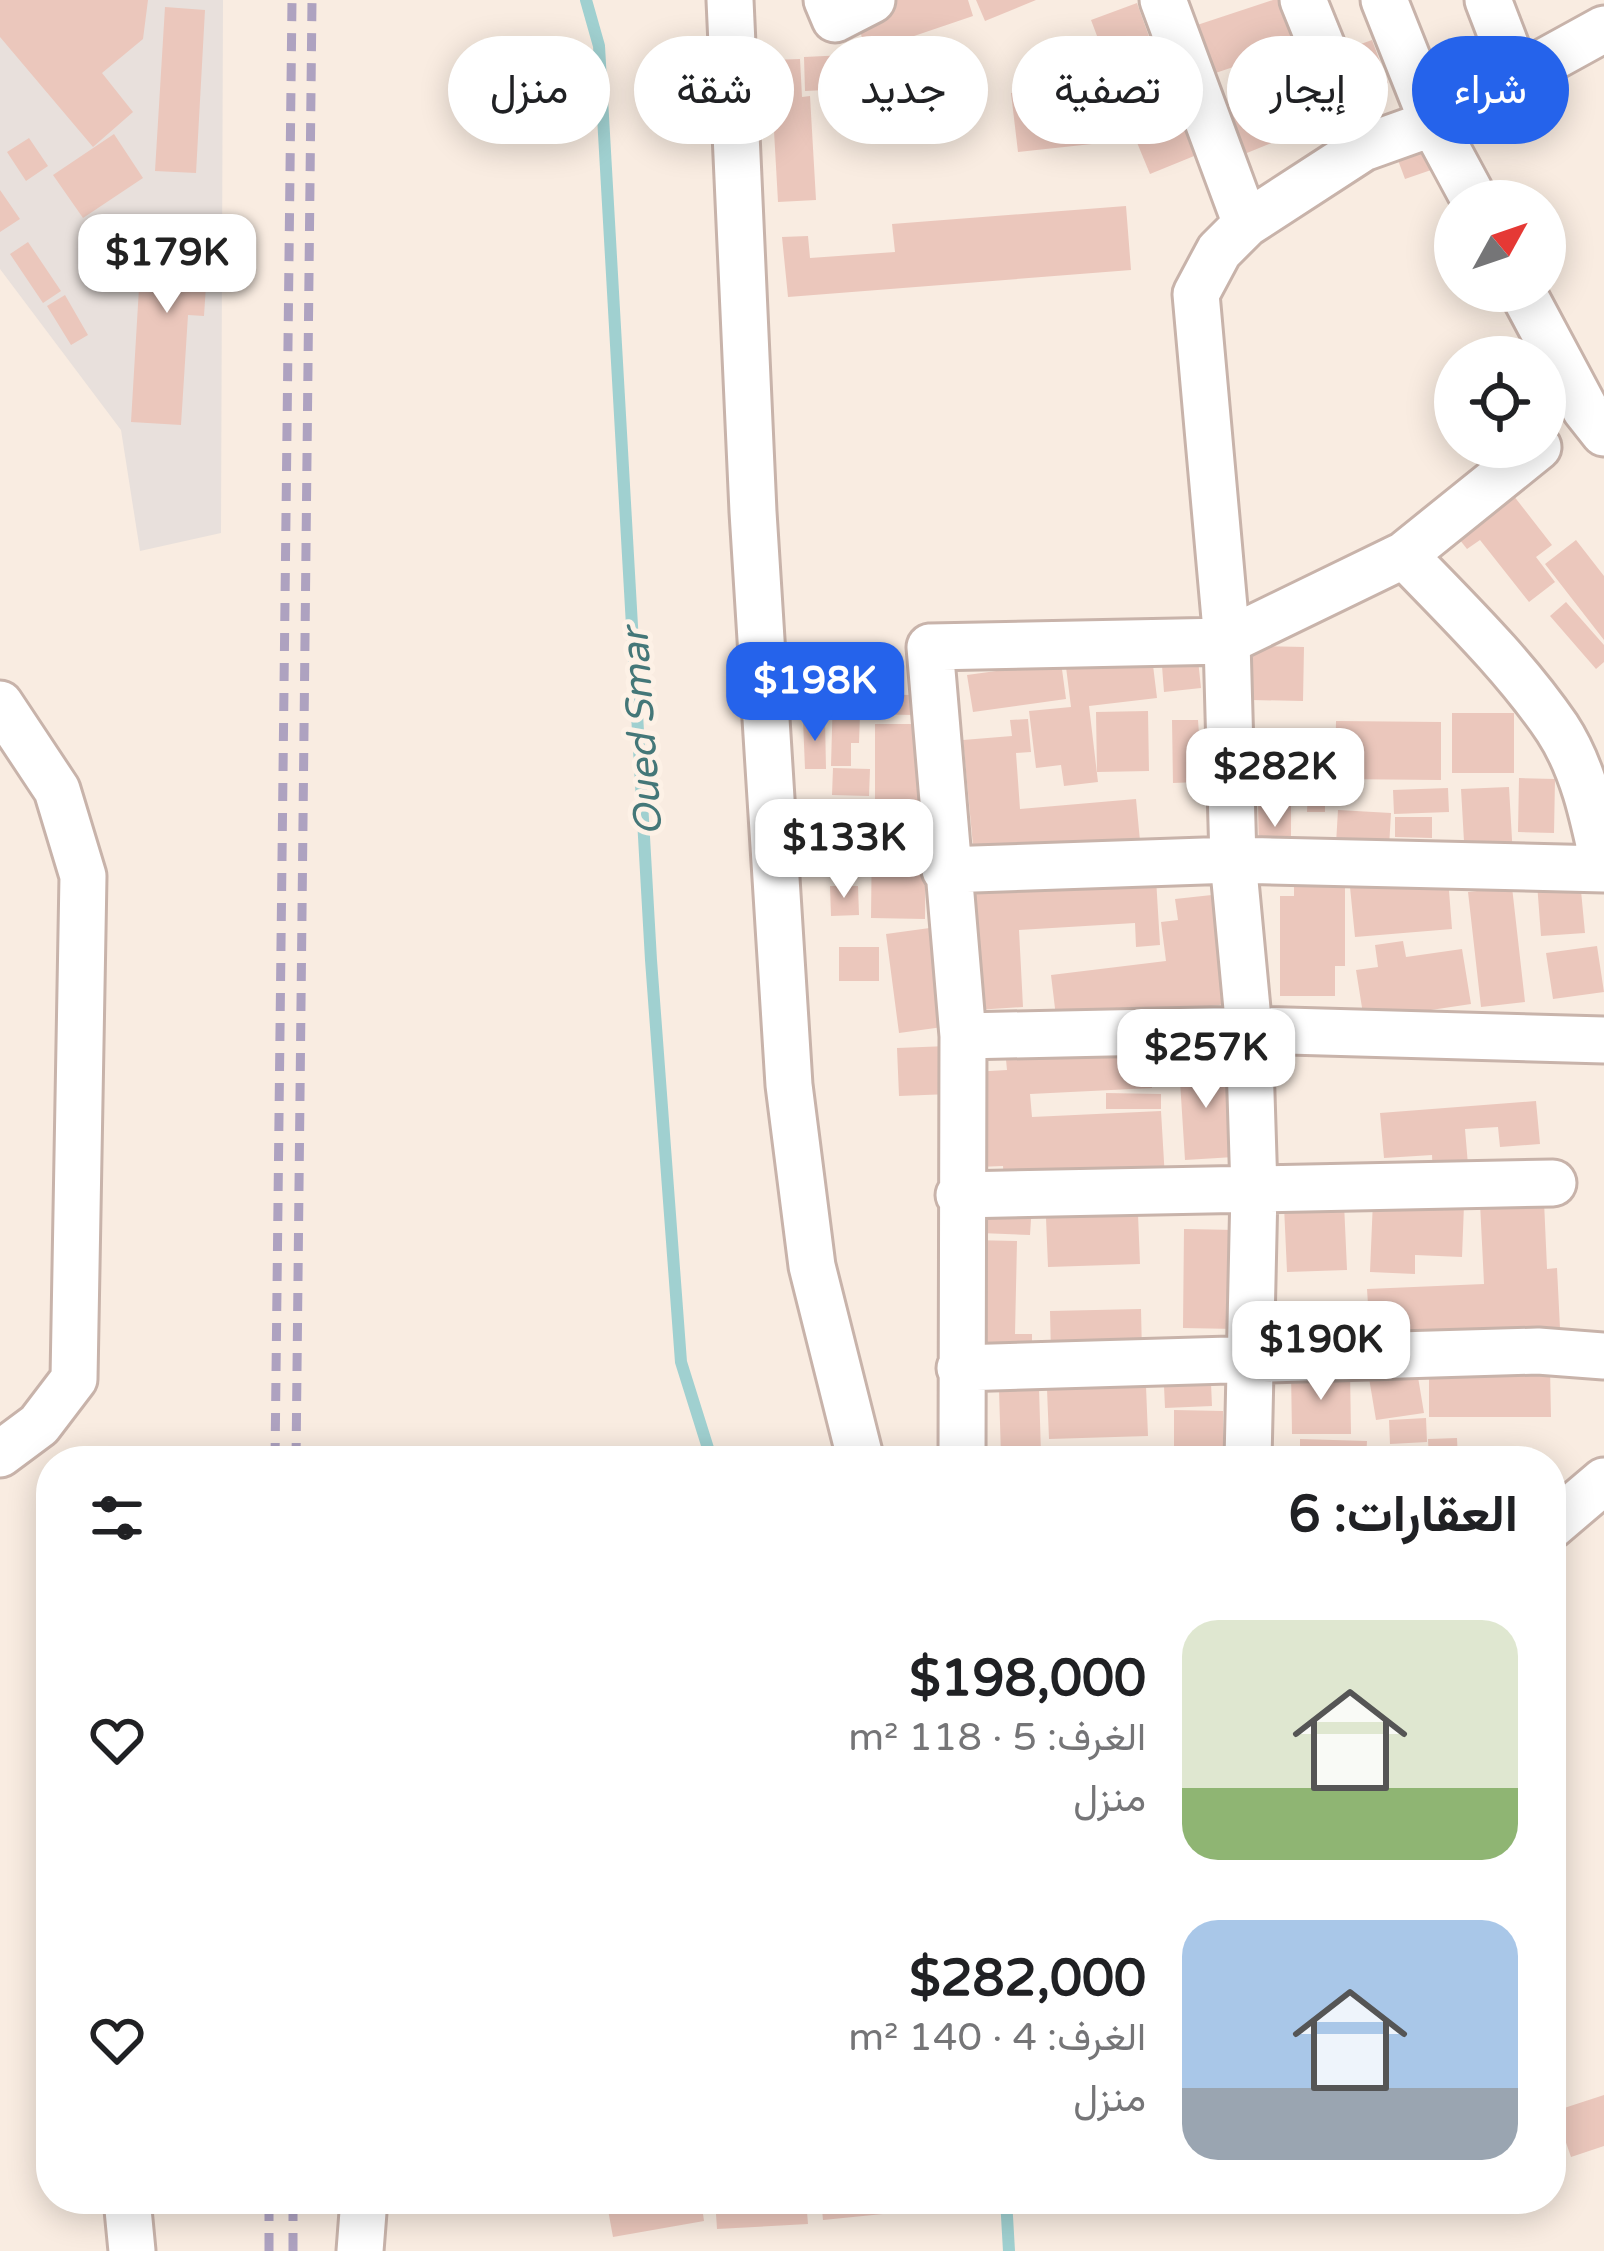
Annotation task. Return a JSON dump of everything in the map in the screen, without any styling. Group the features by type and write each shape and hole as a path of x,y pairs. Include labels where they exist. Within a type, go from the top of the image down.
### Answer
{"street":[{"path":"730,0 753,512 789,1085 812,1266 857,1446"},
{"path":"827,0 835,20 872,0"},
{"path":"1163,0 1246,224"},
{"path":"1303,0 1363,148"},
{"path":"1384,0 1412,70"},
{"path":"1488,0 1502,36"},
{"path":"1569,49 1604,29"},
{"path":"1249,1446 1254,1190 1249,1030 1233,860 1227,641 1196,294 1219,251 1246,224 1363,148 1412,130"},
{"path":"1444,144 1464,180"},
{"path":"1535,312 1598,412 1566,430"},
{"path":"962,1446 963,1036 945,870 930,647 1227,641 1404,555 1512,468"},
{"path":"945,870 1233,860 1604,868 1590,800 1558,731 1484,638 1404,555"},
{"path":"0,704 56,790 83,876 74,1379 39,1425 0,1454"},
{"path":"963,1036 1249,1030 1604,1040"},
{"path":"959,1195 1552,1183"},
{"path":"960,1368 1538,1351 1604,1356"},
{"path":"1566,1513 1604,1481"},
{"path":"128,2214 132,2251"},
{"path":"360,2251 363,2214"}],"shaded area":[{"path":"0,0 223,0 221,533 140,551 121,430 0,269"}],"building":[{"path":"0,0 148,0 143,39 102,73 133,112 93,147 0,37"},
{"path":"896,0 968,0 973,16 914,36 862,36 854,14"},
{"path":"976,0 1036,0 985,21"},
{"path":"1280,0 1292,36 1227,36 1227,69 1203,77 1203,36 1184,36 1182,30"},
{"path":"1137,3 1149,36 1097,36 1091,20"},
{"path":"165,7 205,10 196,173 155,171"},
{"path":"818,56 818,90 805,91 804,57"},
{"path":"794,59 800,59 802,97 810,96 816,200 778,202 775,144 794,144"},
{"path":"114,134 143,178 83,218 53,175"},
{"path":"29,138 48,166 26,181 7,152"},
{"path":"1017,144 1092,144 1018,152"},
{"path":"1138,144 1195,144 1199,154 1150,174"},
{"path":"1237,144 1269,144 1242,155"},
{"path":"1426,144 1434,169 1405,179 1395,152"},
{"path":"0,190 20,219 0,232"},
{"path":"1126,206 1131,270 788,297 782,237 808,236 810,258 895,252 892,224"},
{"path":"143,221 210,225 204,316 188,315 181,425 131,422"},
{"path":"28,242 61,291 43,303 10,254"},
{"path":"65,295 88,335 71,345 47,306"},
{"path":"1503,482 1552,545 1536,557 1555,582 1529,602 1480,540 1467,549 1448,525"},
{"path":"1576,540 1604,576 1604,640 1545,564"},
{"path":"1566,602 1604,645 1604,662 1596,669 1550,616"},
{"path":"1253,646 1304,647 1303,701 1252,700"},
{"path":"1197,650 1201,688 1164,692 1161,653"},
{"path":"1152,657 1157,698 1089,706 1098,782 1064,786 1061,765 1036,768 1029,711 1071,707 1066,667"},
{"path":"1061,662 1066,699 973,712 967,675"},
{"path":"824,692 825,712 803,713 802,693"},
{"path":"833,694 913,695 913,715 860,714 859,743 851,743 851,766 831,766"},
{"path":"1148,711 1149,771 1097,772 1096,712"},
{"path":"1452,713 1514,713 1514,773 1452,773"},
{"path":"803,719 825,719 826,769 805,769"},
{"path":"1028,719 1031,752 1016,753 1020,809 1136,799 1140,841 974,856 963,740 1012,736 1010,720"},
{"path":"1172,720 1198,720 1199,734 1221,733 1222,781 1173,783"},
{"path":"1336,721 1441,722 1441,780 1335,779"},
{"path":"875,724 919,724 920,813 875,813"},
{"path":"1258,748 1306,749 1305,797 1257,796"},
{"path":"833,768 870,769 869,796 832,795"},
{"path":"1519,778 1555,779 1554,833 1518,832"},
{"path":"1509,787 1513,857 1465,859 1461,789"},
{"path":"1448,788 1449,812 1394,814 1393,790"},
{"path":"1308,789 1325,789 1325,812 1307,812"},
{"path":"1258,801 1291,801 1291,860 1259,860"},
{"path":"1338,810 1391,813 1388,864 1335,861"},
{"path":"1395,817 1432,817 1432,838 1395,837"},
{"path":"872,830 926,831 925,919 871,918"},
{"path":"828,833 862,835 859,874 826,871"},
{"path":"1294,871 1345,871 1345,966 1335,966 1335,996 1280,996 1280,896 1294,896"},
{"path":"1156,878 1160,945 1136,947 1135,923 1019,930 1023,1007 976,1010 968,889"},
{"path":"1448,878 1452,929 1355,937 1350,887"},
{"path":"1580,880 1585,933 1541,936 1537,883"},
{"path":"830,886 858,886 859,915 831,916"},
{"path":"1512,887 1525,1002 1481,1007 1468,892"},
{"path":"1221,894 1235,1003 1057,1025 1051,975 1166,961 1161,922 1178,920 1175,899"},
{"path":"937,927 950,1026 899,1033 886,934"},
{"path":"1403,941 1406,957 1462,949 1471,1004 1364,1020 1356,970 1378,967 1375,945"},
{"path":"1597,946 1604,992 1553,999 1546,953"},
{"path":"839,947 879,947 879,981 839,981"},
{"path":"1150,1041 1152,1088 1030,1094 1032,1117 1161,1111 1165,1179 1004,1186 1003,1166 977,1167 972,1072 1007,1070 1005,1049"},
{"path":"948,1046 950,1094 899,1096 897,1048"},
{"path":"1227,1062 1234,1157 1185,1160 1179,1065"},
{"path":"1106,1093 1161,1094 1161,1109 1106,1109"},
{"path":"1536,1101 1540,1144 1500,1147 1498,1127 1465,1129 1469,1177 1433,1180 1432,1155 1384,1158 1380,1113"},
{"path":"1373,1200 1464,1205 1462,1257 1415,1255 1415,1274 1370,1272"},
{"path":"1544,1201 1547,1269 1557,1268 1560,1328 1370,1336 1367,1289 1484,1284 1480,1203"},
{"path":"1344,1203 1347,1270 1287,1272 1284,1206"},
{"path":"1138,1214 1140,1264 1048,1267 1046,1218"},
{"path":"981,1216 1031,1219 1030,1235 980,1233"},
{"path":"1184,1229 1236,1230 1236,1329 1183,1328"},
{"path":"971,1240 1017,1241 1015,1334 1032,1334 1032,1364 969,1363"},
{"path":"1141,1309 1142,1353 1051,1355 1050,1311"},
{"path":"1416,1365 1424,1413 1376,1420 1368,1372"},
{"path":"1429,1368 1550,1368 1551,1417 1429,1417"},
{"path":"1350,1371 1351,1434 1292,1434 1291,1372"},
{"path":"1211,1383 1212,1406 1165,1408 1164,1386"},
{"path":"1146,1386 1148,1436 1049,1439 1047,1389"},
{"path":"1039,1388 1041,1446 1001,1446 999,1390"},
{"path":"1174,1410 1223,1411 1223,1446 1174,1446"},
{"path":"1426,1418 1427,1442 1390,1444 1389,1420"},
{"path":"1457,1438 1457,1446 1428,1446 1428,1439"},
{"path":"1300,1439 1367,1441 1367,1446 1300,1446"},
{"path":"1604,2095 1604,2146 1571,2157 1566,2107"},
{"path":"609,2214 703,2214 704,2221 613,2237"},
{"path":"716,2214 807,2214 808,2224 717,2229"},
{"path":"822,2214 883,2214 823,2220"}],"waterway":[{"name":"Oued Smar","path":"586,0 599,46 651,960 681,1362 707,1446"},
{"name":"Oued Smar","path":"1007,2214 1009,2251"}],"railway":[{"path":"275,1446 292,0"},
{"path":"296,1446 312,0"},
{"path":"269,2214 269,2251"},
{"path":"293,2214 293,2251"}]}
